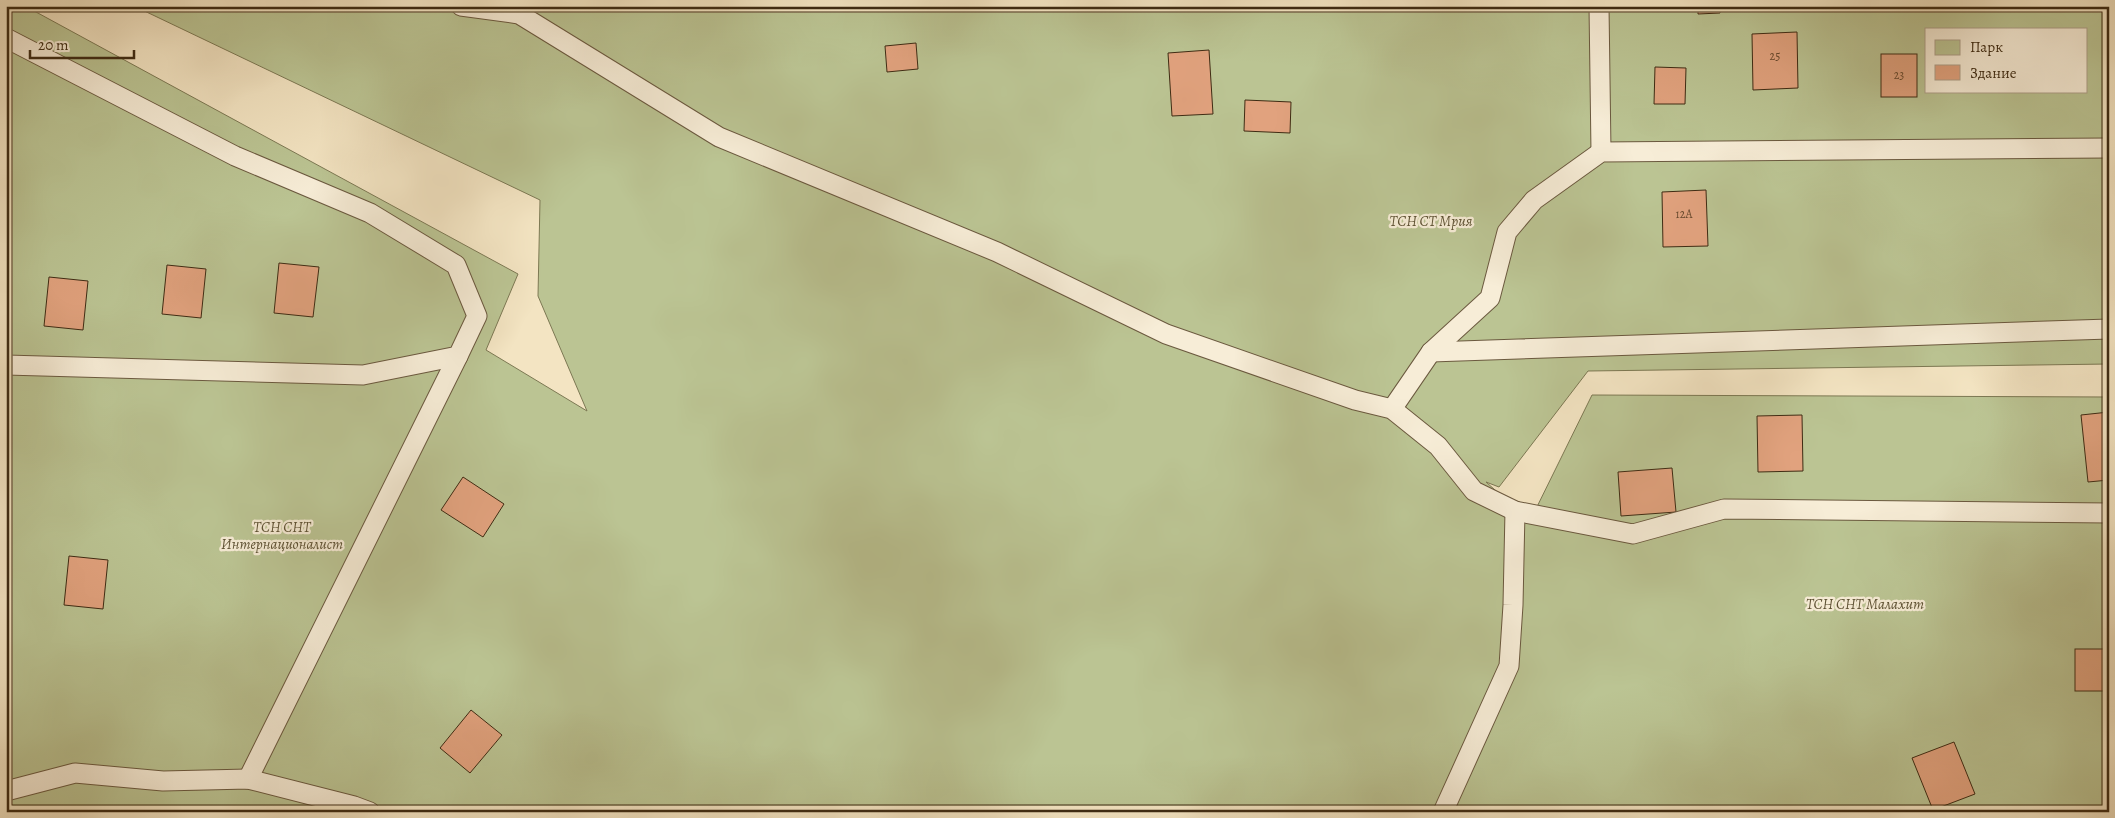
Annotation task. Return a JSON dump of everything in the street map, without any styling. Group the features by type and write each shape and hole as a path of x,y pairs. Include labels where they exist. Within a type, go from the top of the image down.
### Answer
{"lane":[{"path":"460,6 518,10 719,137 997,252 1166,334 1355,400 1392,409 1438,446 1474,491 1515,511 1634,534 1724,510 2109,513"},
{"path":"1598,6 1600,152"},
{"path":"6,38 236,156 370,213 456,265 477,316 248,779"},
{"path":"1392,409 1431,352 1490,298 1507,232 1534,200 1600,152 2109,148"},
{"path":"1431,352 2109,329"},
{"path":"6,365 363,375 458,356"},
{"path":"1443,812 1509,666 1513,605 1515,511"},
{"path":"6,791 74,773 163,781 248,779 354,806 370,812"}],"green space":[{"path":"6,6 25,6 518,274 486,350 587,411 538,296 540,200 134,6 2109,6 2109,364 1588,371 1499,487 1486,482 1530,521 1592,395 2109,397 2109,812 6,812"}],"building":[{"path":"1698,6 1720,6 1720,13 1698,14"},
{"path":"1797,32 1798,88 1753,90 1752,34"},
{"path":"916,43 918,69 887,72 885,46"},
{"path":"1209,50 1213,114 1172,116 1168,53"},
{"path":"1881,54 1917,54 1917,97 1881,97"},
{"path":"1655,67 1686,68 1685,104 1654,104"},
{"path":"1245,100 1291,102 1290,133 1244,131"},
{"path":"1706,190 1708,246 1663,247 1662,192"},
{"path":"279,263 319,267 313,317 274,313"},
{"path":"167,265 206,269 201,318 162,314"},
{"path":"49,277 88,281 83,330 44,326"},
{"path":"2109,412 2109,480 2088,482 2081,415"},
{"path":"1802,415 1803,471 1758,472 1757,416"},
{"path":"1672,468 1676,512 1621,516 1618,472"},
{"path":"463,477 504,504 483,537 441,510"},
{"path":"69,556 108,560 103,609 64,605"},
{"path":"2075,649 2109,649 2109,691 2075,691"},
{"path":"471,710 502,735 470,773 440,748"},
{"path":"1954,742 1975,794 1933,810 1912,758"}],"park label":[{"name":"ТСН СТ Мрия","path":"1431,221"},
{"name":"ТСН СНТ Интернационалист","path":"282,536"},
{"name":"ТСН СНТ Малахит","path":"1865,604"}]}
